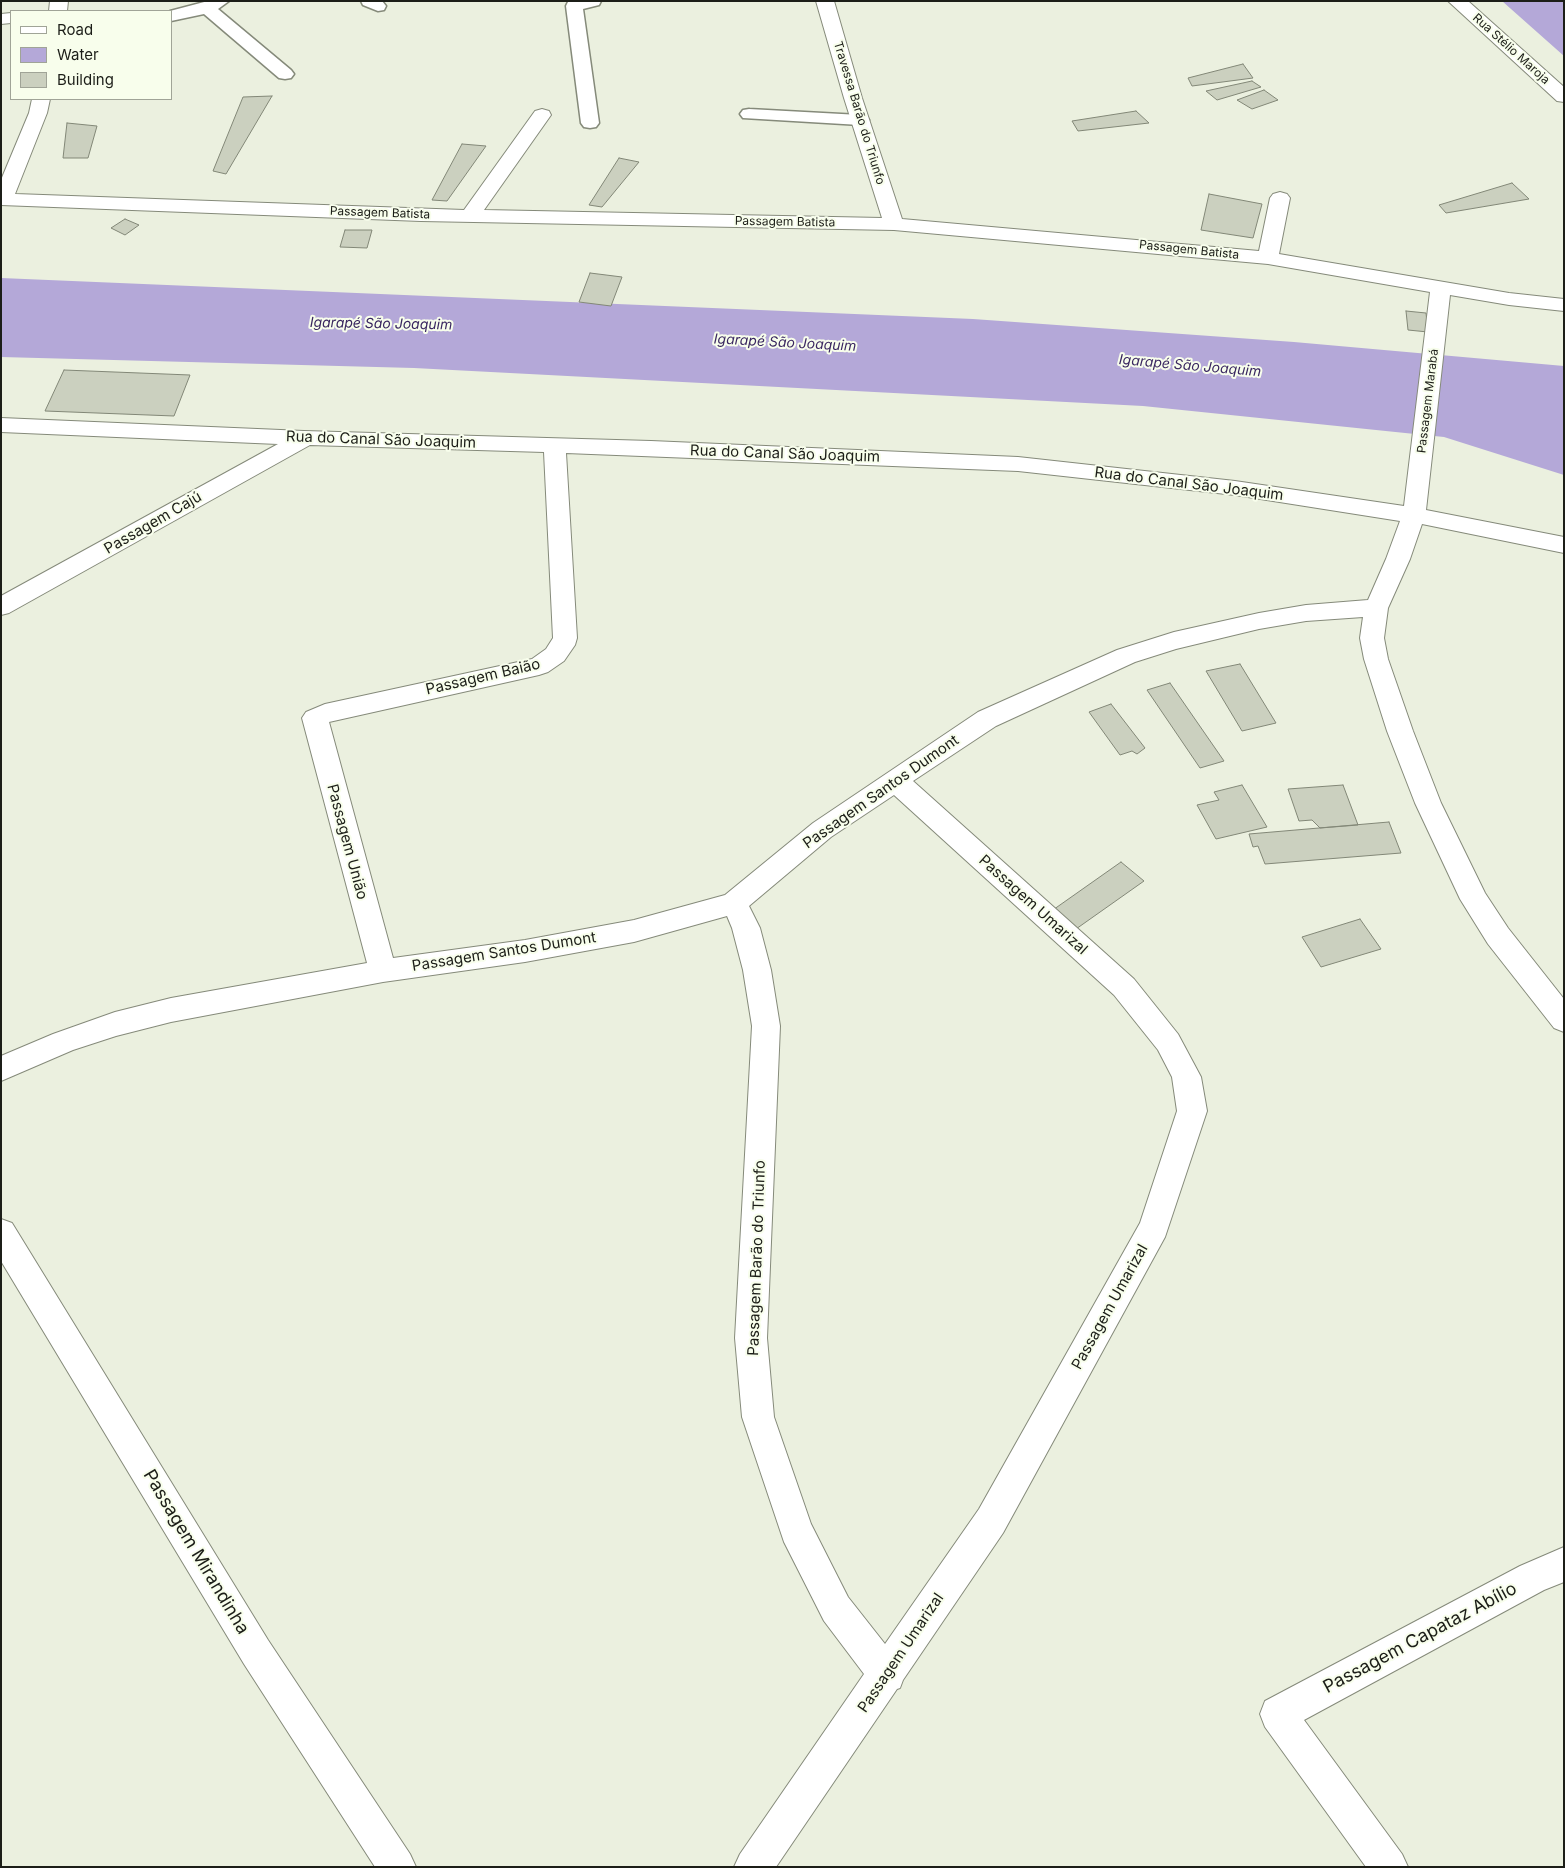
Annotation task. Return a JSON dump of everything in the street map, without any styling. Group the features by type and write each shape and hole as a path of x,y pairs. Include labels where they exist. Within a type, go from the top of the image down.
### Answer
{"street":[{"name":"Travessa Barão do Triunfo","path":"825,1 860,120 894,224"},
{"name":"Rua Stélio Maroja","path":"1457,1 1564,98"},
{"path":"2,199 38,113 41,100"},
{"path":"470,216 542,115"},
{"path":"1268,258 1280,198"},
{"name":"Passagem Batista","path":"2,199 470,216 894,224 1268,258 1509,299 1564,305"},
{"name":"Passagem Marabá","path":"1414,515 1442,288"},
{"name":"Rua do Canal São Joaquim","path":"1,425 304,438 651,448 1018,464 1235,488 1414,515 1564,545"},
{"name":"Passagem Cajú","path":"1,607 304,438"},
{"name":"Passagem Baião","path":"319,715 539,666 556,655 563,645 565,638 555,446"},
{"path":"1414,515 1398,559 1376,608 1372,638 1376,659 1400,731 1428,802 1474,899 1498,936 1564,1020"},
{"name":"Passagem Santos Dumont","path":"1,1068 63,1042 115,1024 171,1010 383,971 525,951 634,931 734,903 822,830 987,719 1126,656 1174,641 1259,620 1306,613 1376,608"},
{"name":"Passagem União","path":"319,715 315,718 315,722 383,971"},
{"name":"Passagem Umarizal","path":"753,1867 991,1520 1154,1228 1192,1111 1186,1077 1168,1042 1124,987 896,781"},
{"name":"Passagem Barão do Triunfo","path":"734,903 746,928 757,970 766,1026 751,1338 758,1417 796,1530 836,1609 887,1674"},
{"name":"Passagem Mirandinha","path":"1,1232 256,1652 397,1867"},
{"name":"Passagem Capataz Abílio","path":"1388,1867 1278,1714 1532,1578 1564,1564"}],"lane":[{"path":"590,123 572,4 594,1"},
{"path":"172,16 214,5 286,74"},
{"path":"749,114 860,120"}],"water":[{"path":"1502,1 1564,1 1564,56"},
{"name":"Igarapé São Joaquim","path":"1,278 973,319 1294,342 1564,366 1564,475 1444,437 1143,406 414,368 1,357"}],"building":[{"path":"1243,64 1253,78 1192,86 1188,78"},
{"path":"1252,81 1261,87 1217,100 1206,91"},
{"path":"1264,90 1278,100 1252,109 1237,100"},
{"path":"272,96 226,174 213,171 243,97"},
{"path":"1136,111 1149,123 1078,131 1072,121"},
{"path":"67,123 97,126 88,158 63,158"},
{"path":"462,144 486,146 447,201 432,200"},
{"path":"619,158 639,162 602,207 589,205"},
{"path":"1512,183 1529,199 1446,213 1439,205"},
{"path":"1209,194 1262,204 1253,238 1201,230"},
{"path":"125,219 139,225 125,235 111,228"},
{"path":"345,230 372,230 367,248 340,247"},
{"path":"590,273 622,277 611,306 579,302"},
{"path":"1406,311 1426,313 1428,332 1408,330"},
{"path":"64,370 190,375 174,416 45,411"},
{"path":"1240,664 1276,723 1242,731 1206,671"},
{"path":"1170,683 1224,761 1200,768 1147,690"},
{"path":"1111,704 1145,748 1137,754 1132,751 1120,755 1089,712"},
{"path":"1242,785 1267,827 1216,839 1197,805 1219,800 1214,792"},
{"path":"1343,785 1358,825 1320,828 1312,820 1299,821 1288,789"},
{"path":"1389,822 1401,853 1265,864 1258,846 1253,847 1249,834"},
{"path":"1121,862 1144,881 1076,929 1050,912"},
{"path":"1360,919 1381,949 1321,967 1302,937"}]}
